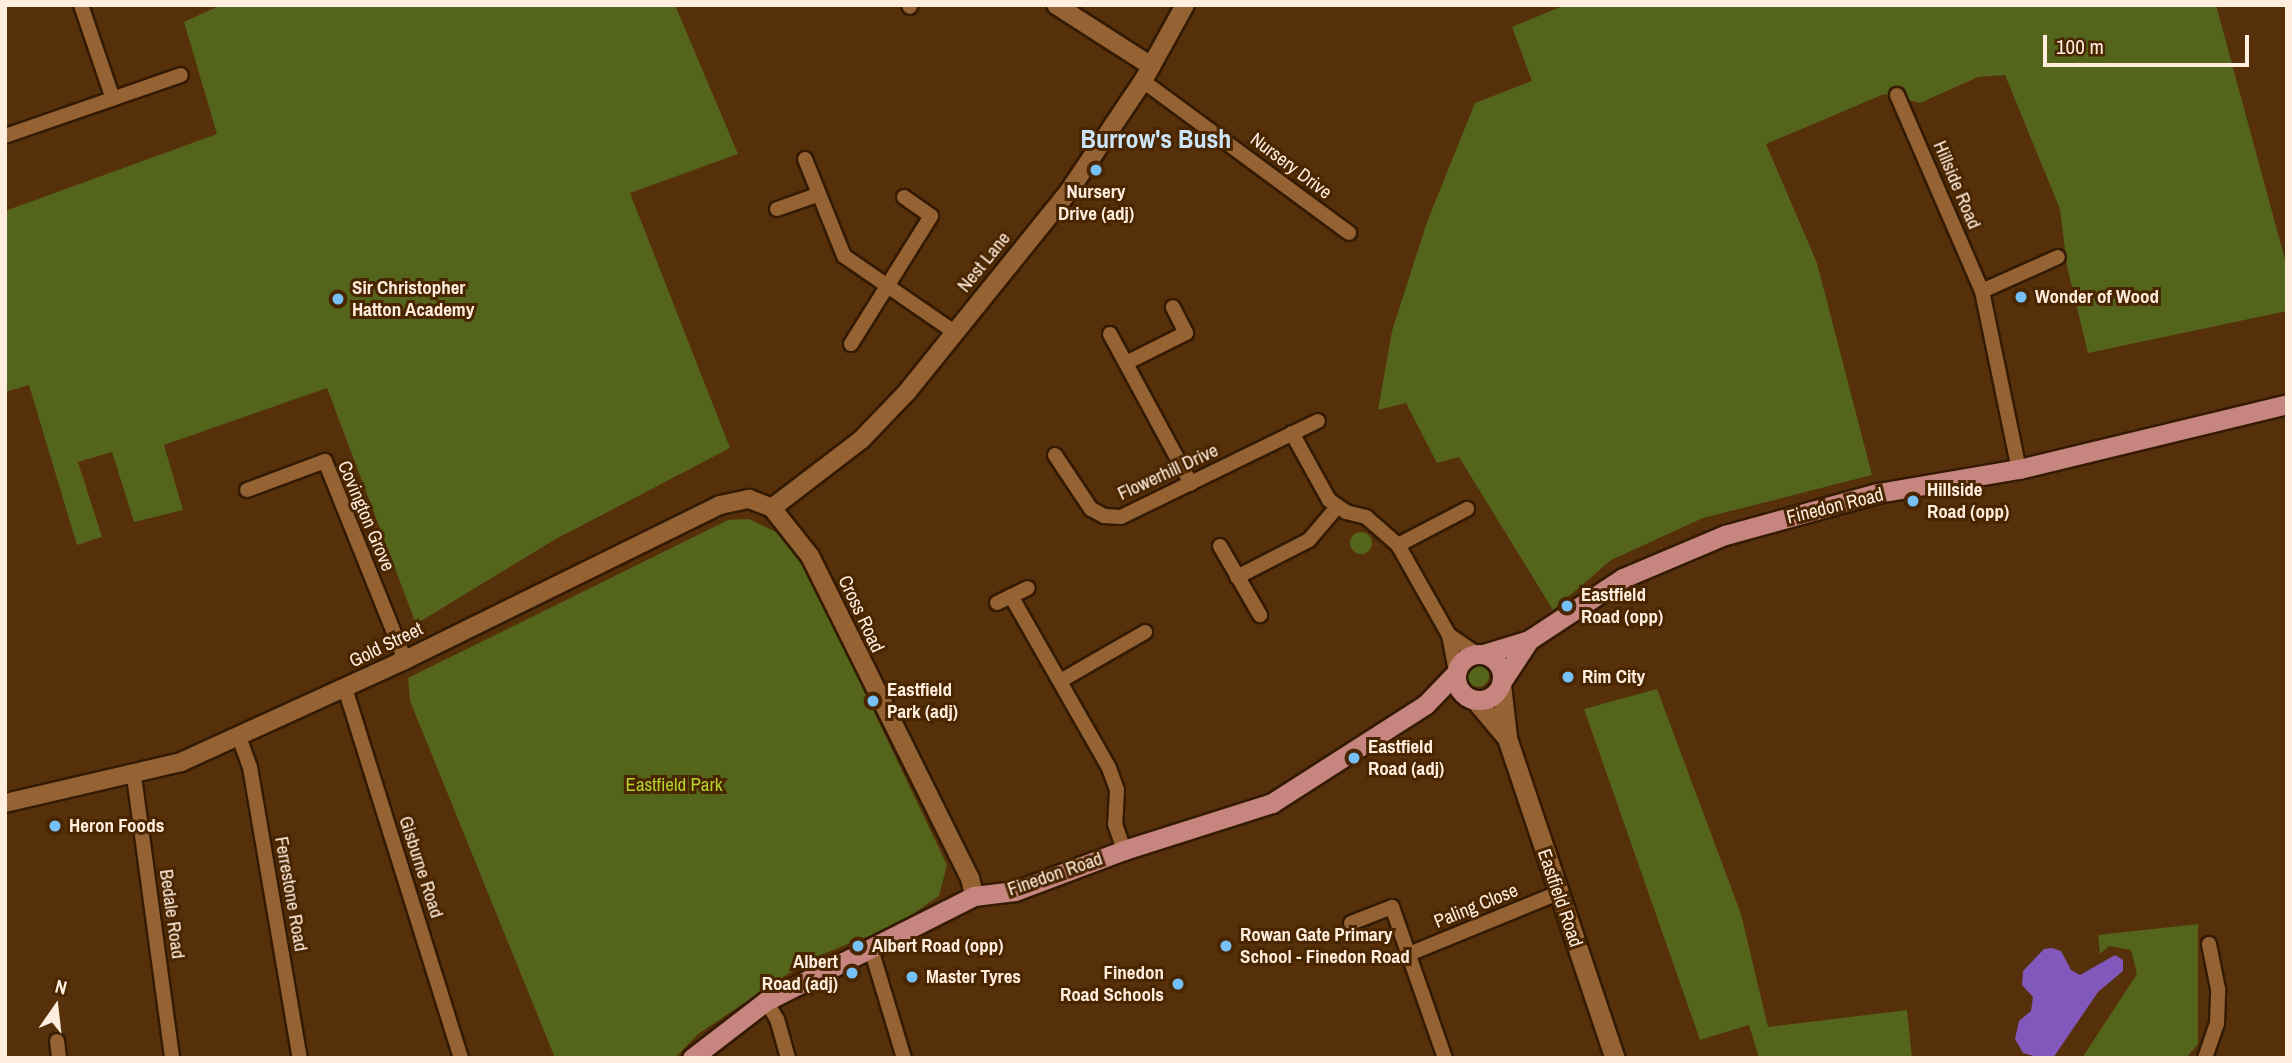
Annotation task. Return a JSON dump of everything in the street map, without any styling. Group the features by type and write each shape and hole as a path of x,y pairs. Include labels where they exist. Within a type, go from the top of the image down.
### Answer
{"main road":[{"name":"Finedon Road","path":"1480,654 1529,640 1623,578 1725,535 1878,493 2019,469 2287,404"},
{"name":"Finedon Road","path":"1501,682 1529,640"},
{"path":"1480,654 1496,661 1501,682 1493,695 1471,699 1458,688 1455,673 1463,659 1480,654"},
{"name":"Finedon Road","path":"692,1058 766,1001 974,896 1015,891 1124,850 1272,803 1426,704 1455,673"},
{"name":"Eastfield Road","path":"1501,682 1507,738 1615,1058"},
{"name":"Finedon Road","path":"1426,704 1471,699"},
{"name":"Eastfield Road","path":"1471,699 1507,738"}],"street":[{"path":"81,5 113,99"},
{"path":"1056,5 1147,73"},
{"name":"Nest Lane","path":"772,508 861,440 954,332 1069,191 1147,73 1185,5"},
{"name":"Nursery Drive","path":"1147,73 1349,233"},
{"path":"5,136 181,75"},
{"name":"Hillside Road","path":"1897,95 1982,291 2019,469"},
{"path":"805,159 817,195 844,256 888,291 954,332"},
{"path":"777,209 817,195"},
{"path":"851,344 888,291 931,216 904,197"},
{"path":"1982,291 2058,257"},
{"path":"1126,363 1186,333 1173,307"},
{"path":"1110,334 1191,484"},
{"name":"Flowerhill Drive","path":"1055,455 1079,496 1104,516 1121,517 1318,421"},
{"path":"1292,433 1337,507 1366,517 1398,545 1449,635 1455,673"},
{"name":"Covington Grove","path":"247,490 325,461 405,660"},
{"name":"Gold Street","path":"5,803 134,776 181,762 405,660 720,505 749,499 772,508"},
{"path":"1237,577 1309,540 1337,507"},
{"name":"Cross Road","path":"772,508 810,556 970,878 974,896"},
{"path":"1398,545 1467,509"},
{"path":"1220,546 1260,615"},
{"path":"997,603 1028,588"},
{"path":"1012,596 1062,680 1109,768 1116,790 1115,824 1124,850"},
{"path":"1062,680 1145,632"},
{"path":"1449,635 1480,654"},
{"name":"Gisburne Road","path":"345,688 461,1058"},
{"name":"Ferrestone Road","path":"239,737 250,767 300,1058"},
{"name":"Bedale Road","path":"134,776 172,1058"},
{"name":"Paling Close","path":"1409,954 1558,893"},
{"path":"1351,923 1392,907 1445,1058"},
{"path":"2209,944 2218,989 2217,1024 2211,1056"},
{"path":"871,949 904,1058"},
{"path":"766,1001 777,1019 788,1058"},
{"path":"57,1041 59,1058"}],"green space":[{"name":"Sir Christopher Hatton Academy","path":"221,5 675,5 738,154 630,193 730,448 554,540 416,624 327,388 164,445 183,510 134,522 112,452 78,462 102,537 77,545 29,385 5,392 5,211 217,134 184,22"},
{"path":"1565,5 2216,5 2287,267 2287,311 2088,353 2067,266 2060,209 2005,75 1978,77 1920,103 1884,94 1766,144 1817,263 1872,475 1703,518 1611,560 1553,610 1459,457 1437,463 1406,403 1378,410 1392,331 1427,222 1475,103 1532,81 1512,27"},
{"name":"Eastfield Park","path":"749,519 792,540 947,865 939,896 897,925 810,959 698,1034 675,1058 555,1058 410,701 408,678 728,520"},
{"path":"1361,532 1369,535 1372,543 1369,551 1361,554 1353,551 1350,543 1353,535"},
{"path":"1478,665 1488,672 1489,676 1482,686 1478,687 1468,680 1467,676 1474,666"},
{"path":"1657,689 1741,914 1768,1027 1907,1010 1912,1058 1759,1058 1749,1025 1700,1040 1584,709"},
{"path":"2198,924 2198,1044 2186,1058 2082,1058 2137,974 2131,950 2109,946 2100,954 2098,935"}],"shaded area":[{"path":"2044,949 2061,951 2071,970 2080,975 2115,955 2123,960 2123,971 2098,992 2053,1058 2023,1053 2015,1039 2019,1021 2031,1011 2033,997 2022,985 2023,971"}],"place":[{"name":"Nursery Drive (adj)","path":"1096,170"},
{"name":"Wonder of Wood","path":"2021,297"},
{"name":"Sir Christopher Hatton Academy","path":"338,299"},
{"name":"Hillside Road (opp)","path":"1913,501"},
{"name":"Eastfield Road (opp)","path":"1567,606"},
{"name":"Rim City","path":"1568,677"},
{"name":"Eastfield Park (adj)","path":"873,701"},
{"name":"Eastfield Road (adj)","path":"1354,758"},
{"name":"Heron Foods","path":"55,826"},
{"name":"Albert Road (opp)","path":"858,946"},
{"name":"Rowan Gate Primary School - Finedon Road","path":"1226,946"},
{"name":"Albert Road (adj)","path":"852,973"},
{"name":"Master Tyres","path":"912,977"},
{"name":"Finedon Road Schools","path":"1178,984"}],"district":[{"name":"Burrow's Bush","path":"1156,139"}]}
